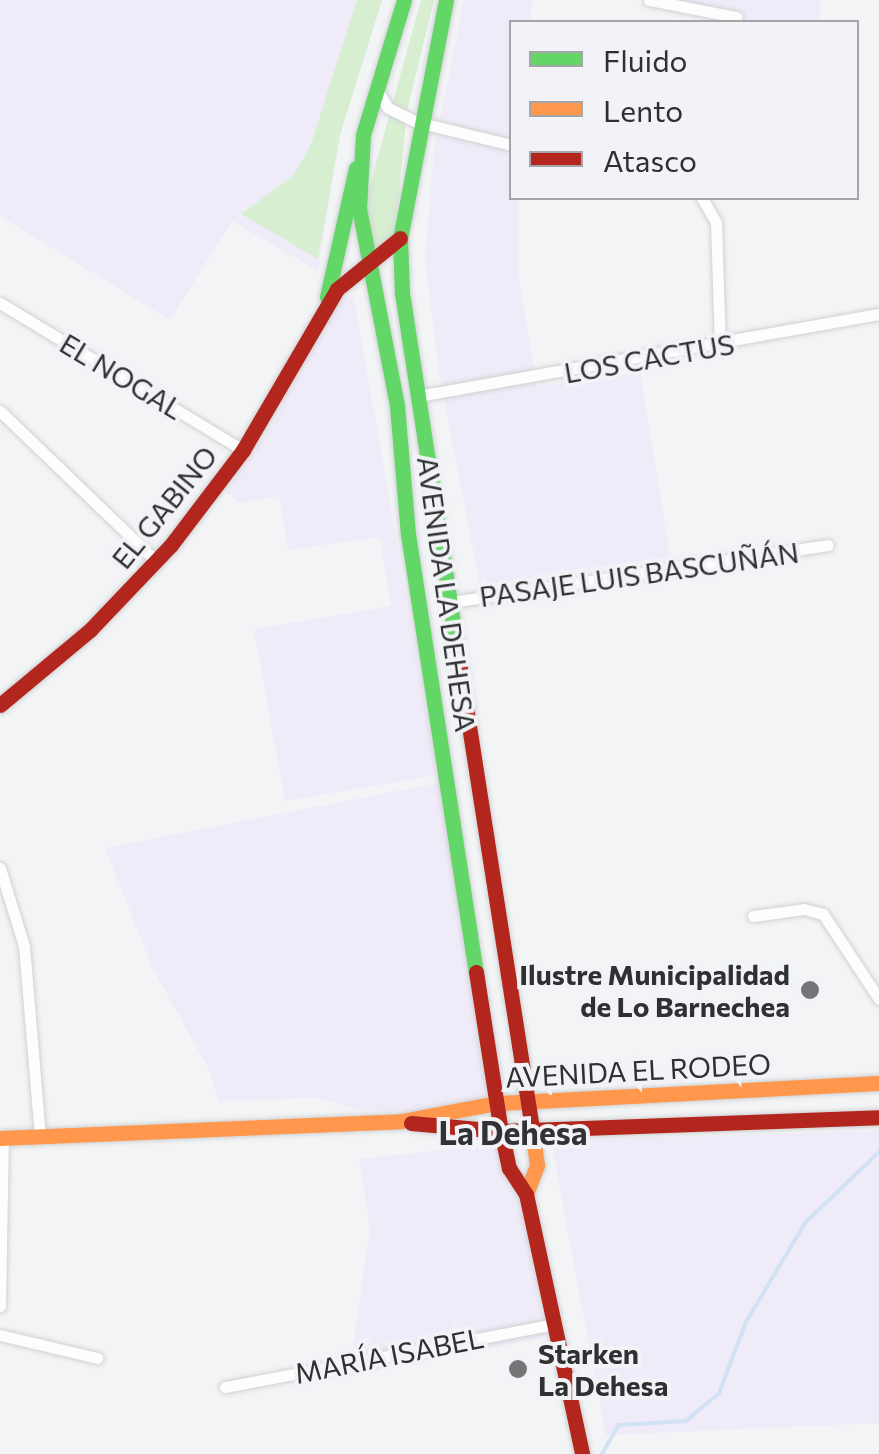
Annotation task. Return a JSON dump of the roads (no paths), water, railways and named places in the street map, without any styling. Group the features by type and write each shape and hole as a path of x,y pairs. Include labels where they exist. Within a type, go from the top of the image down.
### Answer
{"main road":[{"name":"AVENIDA LA DEHESA","path":"404,0 363,135 359,208 396,406 408,534 501,1131 508,1168 526,1194 579,1452"},
{"name":"AVENIDA LA DEHESA","path":"446,0 417,122 400,238 418,396 537,1165 526,1194"},
{"name":"EL GABINO","path":"324,306 363,135"},
{"name":"EL GABINO","path":"0,705 90,630 156,561 243,450 324,306 400,238"},
{"name":"AVENIDA EL RODEO","path":"401,1122 497,1103 879,1082"},
{"path":"676,1124 666,1105 684,1093"},
{"name":"AVENIDA EL RODEO","path":"2,1138 401,1122 501,1131 879,1117"}],"street":[{"path":"649,0 736,18"},
{"path":"376,88 388,108 417,122 509,145"},
{"path":"703,200 716,222 720,346"},
{"name":"EL NOGAL","path":"0,303 243,450"},
{"name":"LOS CACTUS","path":"418,396 720,346 879,314"},
{"path":"0,411 156,561"},
{"name":"PASAJE LUIS BASCUÑÁN","path":"451,602 828,546"},
{"path":"0,868 24,946 40,1136"},
{"path":"752,916 804,909 823,914 879,999"},
{"path":"0,1306 2,1138"},
{"name":"MARÍA ISABEL","path":"225,1387 554,1324"},
{"path":"0,1335 97,1358"}],"waterway":[{"path":"602,1454 619,1425 686,1421 719,1393 746,1322 805,1223 879,1152"}],"place":[{"name":"Ilustre Municipalidad de Lo Barnechea","path":"810,990"},
{"name":"Starken La Dehesa","path":"518,1369"}],"district":[{"name":"La Dehesa","path":"513,1132"}]}
